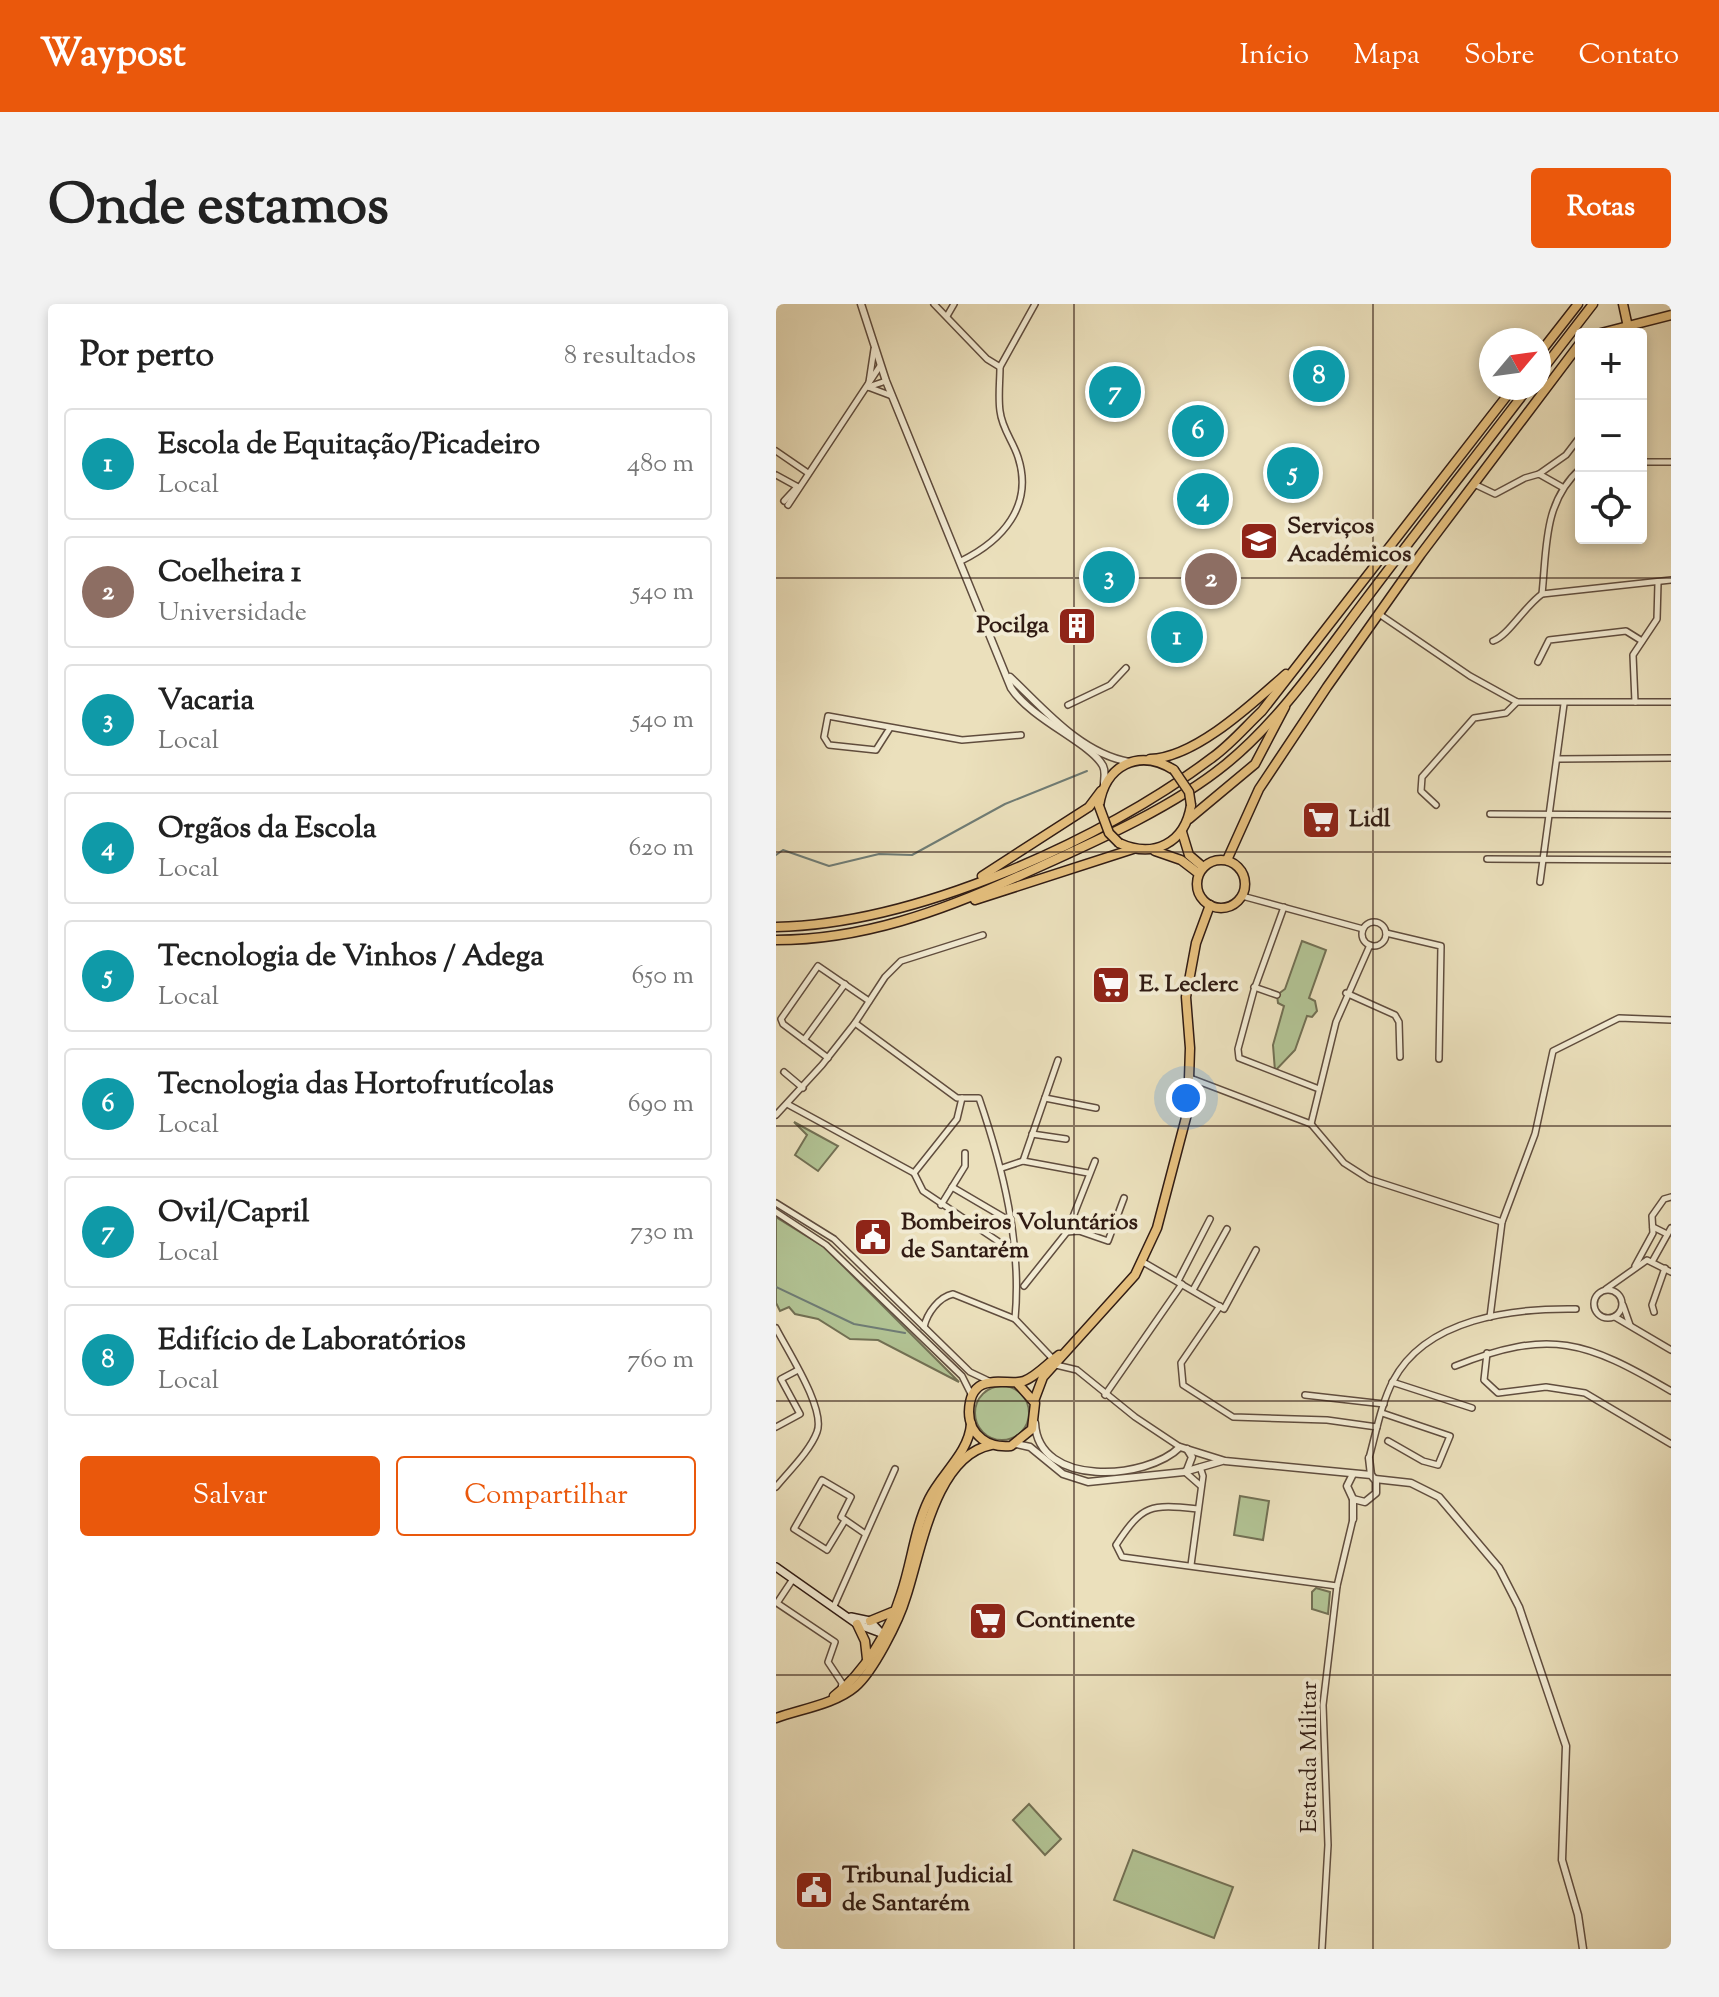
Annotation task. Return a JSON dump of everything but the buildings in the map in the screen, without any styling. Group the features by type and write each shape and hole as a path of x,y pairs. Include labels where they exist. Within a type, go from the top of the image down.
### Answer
{"main road":[{"path":"1551,339 1578,304"},
{"path":"1551,358 1593,304"},
{"path":"1623,304 1628,327"},
{"path":"1624,328 1671,315"},
{"path":"1227,860 1271,769 1379,614 1575,350"},
{"path":"776,927 857,918 965,888 1089,833 1215,756 1262,711 1504,400"},
{"path":"959,903 1089,845 1203,781 1245,747 1325,654 1519,400"},
{"path":"965,888 1089,807 1114,771 1129,762 1174,756 1199,742 1300,661"},
{"path":"1189,819 1255,764 1291,696"},
{"path":"1146,851 1160,849 1182,832 1189,819 1191,805 1183,780 1174,770 1150,759"},
{"path":"1102,788 1099,806 1109,833 1119,843 1133,849 1163,852 1201,870"},
{"path":"1182,832 1189,855 1201,870"},
{"path":"776,940 872,928 959,903 993,897 1133,849"},
{"path":"1216,860 1227,860 1242,871 1245,888 1242,896 1230,907 1210,905 1197,890 1201,870 1216,860"},
{"path":"1017,1383 1053,1363 1126,1287 1143,1262 1162,1214 1180,1150 1189,1078 1186,997 1198,935 1210,905"},
{"path":"827,1701 854,1680 906,1600 921,1542 942,1491 971,1452 991,1445 1016,1444 1028,1436 1035,1420 1037,1388 1053,1363"},
{"path":"776,1718 827,1701 858,1685 895,1608 918,1522 931,1494 967,1443 973,1397 990,1381 1004,1379 1017,1383 1034,1401"},
{"path":"971,1424 978,1435 991,1445"},
{"path":"776,1567 854,1620 884,1635"},
{"path":"854,1620 870,1621 895,1608"},
{"path":"854,1620 865,1641 867,1660"},
{"path":"870,1621 884,1635"}],"street":[{"path":"861,304 880,366 1016,696 1083,744 1113,759 1129,762"},
{"path":"934,304 987,359 1000,367"},
{"path":"947,316 954,304"},
{"path":"961,561 987,547 1007,528 1021,504 1023,478 1000,411 1000,367 1035,304"},
{"path":"868,387 874,349"},
{"path":"786,503 880,366"},
{"path":"868,387 886,381"},
{"path":"868,387 892,396"},
{"path":"1474,484 1495,494 1539,474 1566,455 1575,443"},
{"path":"776,451 808,473"},
{"path":"1647,462 1671,462"},
{"path":"1542,594 1549,523 1562,487 1577,472"},
{"path":"1539,474 1562,487"},
{"path":"776,475 798,487"},
{"path":"1493,641 1502,638 1526,606 1542,594 1671,580"},
{"path":"1635,702 1633,655 1657,619 1658,583"},
{"path":"1379,614 1492,691 1517,702 1671,702"},
{"path":"1538,662 1549,640 1626,631 1642,641"},
{"path":"1068,705 1100,691 1126,668"},
{"path":"1436,805 1421,791 1422,777 1474,718 1506,713 1517,702"},
{"path":"1540,882 1564,704"},
{"path":"890,728 876,750 829,745 824,737 828,716 962,740 1021,735"},
{"path":"1083,744 1102,764 1102,788"},
{"path":"1558,759 1671,758"},
{"path":"1490,814 1671,815"},
{"path":"1487,859 1671,860"},
{"path":"1242,896 1363,929"},
{"path":"1284,907 1254,987 1238,1049 1239,1058 1319,1089"},
{"path":"1386,933 1382,944 1370,945 1364,941 1363,929 1369,923 1377,922 1386,933 1441,946 1439,1059"},
{"path":"776,1115 789,1105 828,1058 901,961 983,935"},
{"path":"1311,1124 1346,993 1370,945"},
{"path":"828,1058 781,1019 818,966 869,1001"},
{"path":"804,1040 845,984"},
{"path":"1254,987 1277,995"},
{"path":"1346,993 1395,1015 1399,1022 1400,1057"},
{"path":"1490,1317 1502,1222 1535,1134 1553,1051 1619,1018 1671,1020"},
{"path":"855,1023 957,1098 979,1098 1002,1168 1018,1289 1015,1319"},
{"path":"1023,1161 1058,1060"},
{"path":"784,1072 803,1088"},
{"path":"1189,1078 1311,1124 1358,1174 1502,1222"},
{"path":"914,1173 957,1119 962,1098"},
{"path":"1045,1098 1096,1108"},
{"path":"789,1105 914,1173 923,1191 1014,1252"},
{"path":"1032,1134 1066,1139"},
{"path":"941,1205 965,1166 965,1153"},
{"path":"1002,1168 1023,1161 1088,1173"},
{"path":"1024,1286 1067,1232 1095,1161"},
{"path":"952,1187 1010,1221"},
{"path":"1671,1197 1664,1199 1652,1216 1653,1233 1635,1266 1621,1281 1595,1299 1595,1309 1605,1318 1615,1317 1671,1350"},
{"path":"1067,1232 1079,1231 1108,1241 1124,1198"},
{"path":"776,1203 834,1239 970,1372 990,1381"},
{"path":"776,1212 826,1245 962,1376 973,1397"},
{"path":"1105,1395 1180,1283 1210,1219"},
{"path":"1652,1262 1669,1231 1653,1227"},
{"path":"1193,1290 1227,1229"},
{"path":"1143,1262 1224,1309 1256,1250"},
{"path":"1635,1266 1647,1260 1668,1270 1652,1305 1654,1312"},
{"path":"1621,1281 1620,1296 1631,1326"},
{"path":"1604,1290 1620,1296"},
{"path":"924,1328 932,1311 946,1296 958,1295 1015,1319 1053,1363 1077,1370 1105,1395 1184,1448 1225,1461"},
{"path":"1615,1317 1623,1304"},
{"path":"1220,1306 1181,1363 1183,1385 1233,1417 1327,1420 1377,1427"},
{"path":"1347,1486 1369,1458 1392,1382 1402,1367 1428,1343 1441,1334 1490,1317 1544,1308 1576,1309"},
{"path":"915,1318 932,1311"},
{"path":"776,1328 819,1414 818,1431 776,1487"},
{"path":"1455,1366 1487,1353 1537,1342 1568,1344 1598,1352 1671,1391"},
{"path":"1487,1353 1484,1380 1498,1393 1546,1387 1585,1393 1671,1444"},
{"path":"776,1427 800,1414 781,1379 798,1370"},
{"path":"1392,1382 1472,1408"},
{"path":"1305,1395 1384,1404"},
{"path":"1382,1413 1450,1436 1438,1465 1423,1461 1388,1441"},
{"path":"1035,1420 1037,1440 1075,1471 1087,1473 1153,1465 1184,1448"},
{"path":"1016,1444 1030,1447 1063,1474 1088,1482 1184,1472 1225,1461 1333,1473 1357,1472 1419,1486 1443,1501 1499,1568 1519,1607 1566,1746 1562,1860 1578,1915 1583,1949"},
{"path":"1184,1448 1192,1463 1184,1472"},
{"path":"1369,1458 1377,1489"},
{"path":"1203,1476 1213,1462"},
{"path":"1191,1565 1203,1476 1199,1467"},
{"path":"834,1606 895,1469"},
{"path":"1184,1472 1196,1477 1202,1487"},
{"path":"1333,1473 1347,1486 1353,1499 1365,1502 1377,1489 1396,1483"},
{"path":"844,1522 827,1550 794,1529 822,1480 851,1497 841,1514 844,1522 864,1533"},
{"name":"Estrada Militar","path":"1322,1949 1328,1845 1323,1705 1337,1586 1353,1519 1353,1499"},
{"name":"Estrada Militar","path":"1353,1519 1365,1502"},
{"path":"1198,1509 1160,1505 1141,1512 1116,1545 1122,1557 1337,1586"},
{"path":"793,1579 777,1603 835,1642 828,1662 842,1683 841,1690"}],"green space":[{"path":"1302,941 1326,950 1309,998 1315,1001 1317,1011 1312,1017 1307,1016 1295,1050 1275,1071 1273,1045 1284,1006 1278,1003 1277,995 1285,989"},
{"path":"794,1122 838,1146 818,1171 795,1155 807,1135"},
{"path":"776,1217 824,1247 959,1382 878,1340 850,1339 818,1319 795,1314 789,1307 780,1311 776,1303"},
{"path":"1002,1386 1021,1394 1029,1413 1021,1432 1002,1440 983,1432 975,1413 983,1394"},
{"path":"1240,1496 1269,1501 1263,1540 1234,1535"},
{"path":"1316,1588 1330,1592 1328,1614 1312,1609 1312,1592"},
{"path":"1029,1804 1061,1839 1045,1855 1013,1820"},
{"path":"1133,1850 1233,1887 1214,1938 1114,1900"}],"waterway":[{"path":"776,855 783,850 829,866 879,854 912,855 1005,804 1087,771"},
{"path":"776,1287 854,1324 905,1333"}],"place":[{"name":"Edifício de Laboratórios","path":"1319,376"},
{"name":"Ovil/Capril","path":"1115,392"},
{"name":"Tecnologia das Hortofrutícolas","path":"1198,431"},
{"name":"Tecnologia de Vinhos / Adega","path":"1293,473"},
{"name":"Orgãos da Escola","path":"1203,499"},
{"name":"Serviços Académicos","path":"1259,541"},
{"name":"Vacaria","path":"1109,577"},
{"name":"Coelheira 1","path":"1211,579"},
{"name":"Pocilga","path":"1077,626"},
{"name":"Escola de Equitação/Picadeiro","path":"1177,637"},
{"name":"Lidl","path":"1321,820"},
{"name":"E. Leclerc","path":"1111,985"},
{"name":"Bombeiros Voluntários de Santarém","path":"873,1237"},
{"name":"Continente","path":"988,1621"},
{"name":"Tribunal Judicial de Santarém","path":"814,1890"}]}
